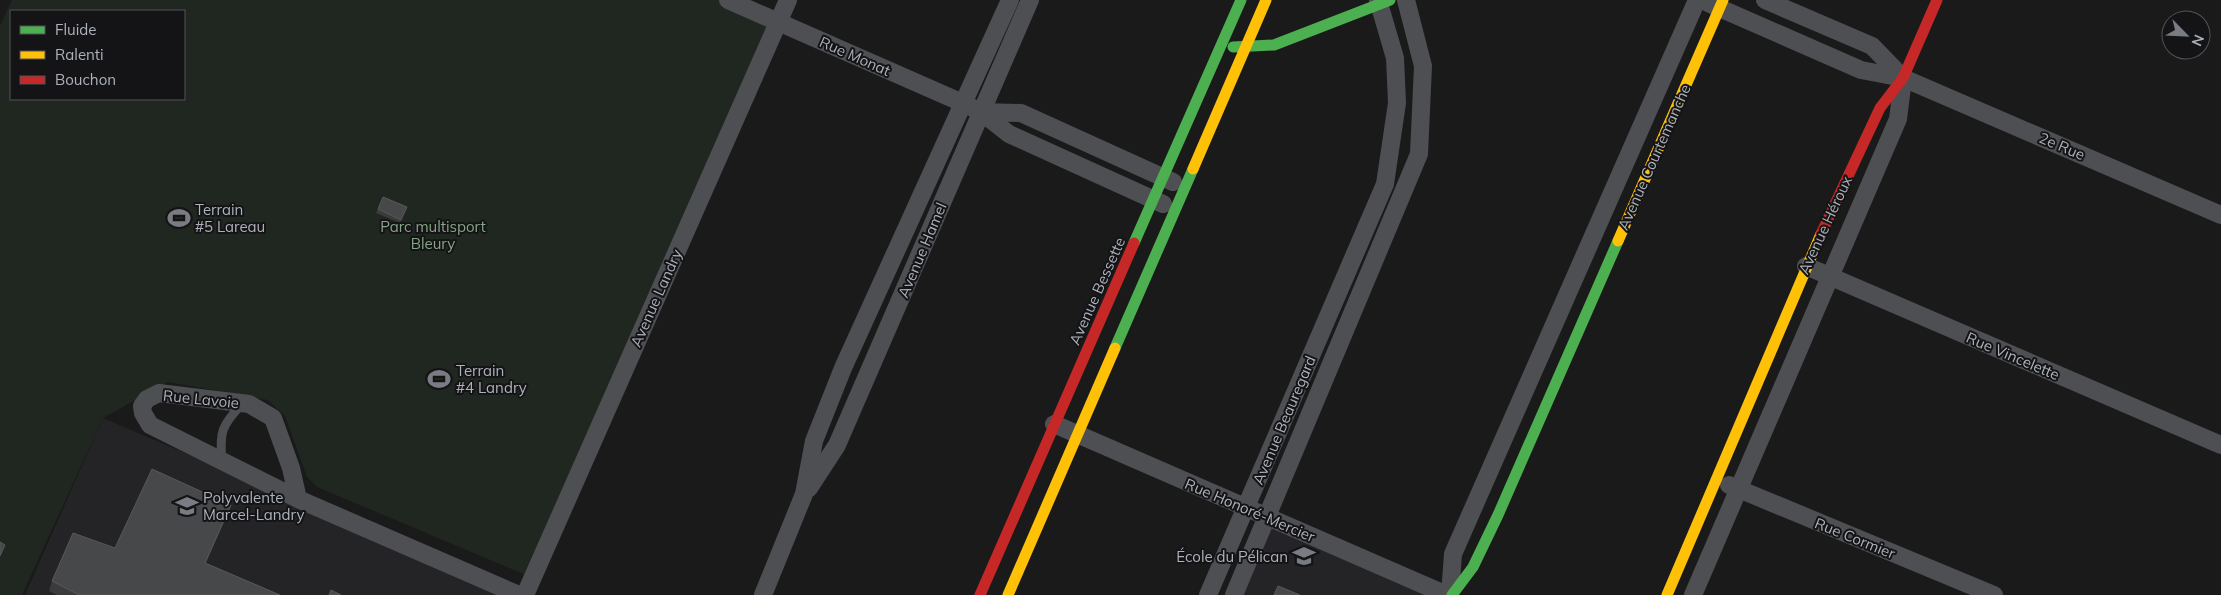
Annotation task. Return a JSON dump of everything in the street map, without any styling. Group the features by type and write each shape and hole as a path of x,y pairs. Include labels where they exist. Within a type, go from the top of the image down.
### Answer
{"street":[{"name":"Rue Monat","path":"728,0 965,104 981,112 1009,134 1175,209"},
{"name":"Avenue Landry","path":"525,595 788,0"},
{"name":"Avenue Hamel","path":"763,595 804,494 814,441 843,368 965,104 1010,0"},
{"name":"Avenue Hamel","path":"804,494 837,445 1030,0"},
{"name":"Avenue Bessette","path":"980,595 1241,0"},
{"path":"1008,595 1266,0"},
{"name":"Avenue Beauregard","path":"1234,595 1419,154 1423,66 1406,0"},
{"name":"Avenue Courtemanche","path":"1451,595 1453,554 1697,0"},
{"name":"2e Rue","path":"1701,0 1721,4 1861,70 1903,78 2221,215"},
{"name":"2e Rue","path":"1765,0 1872,46 1903,78"},
{"name":"Avenue Héroux","path":"1668,595 1806,266 1880,108 1903,78 1937,0"},
{"path":"1221,46 1245,48 1274,44 1382,2"},
{"name":"Avenue Beauregard","path":"1208,595 1385,184 1397,102 1395,58 1382,2"},
{"name":"Avenue Courtemanche","path":"1451,595 1473,567 1721,4"},
{"name":"Avenue Héroux","path":"1693,595 1898,119 1903,78"},
{"name":"Rue Monat","path":"981,112 1021,113 1185,188"},
{"path":"1358,245 1376,256"},
{"name":"Rue Vincelette","path":"1806,266 1829,278 2221,445"},
{"path":"1563,304 1586,314"},
{"path":"1759,379 1782,387"},
{"name":"Rue Lavoie","path":"298,499 291,468 273,418 249,404 159,393 147,398 142,406 143,413 150,425 298,499 518,595"},
{"name":"Rue Honoré-Mercier","path":"1054,424 1447,595"},
{"name":"Rue Cormier","path":"1717,479 1994,595"}],"lane":[{"path":"222,462 220,440 222,429 242,404"}],"shaded area":[{"name":"Polyvalente Marcel-Landry","path":"103,418 518,595 25,595"},
{"name":"École du Pélican","path":"1268,517 1447,595 1232,595"}],"green space":[{"name":"Parc multisport Bleury","path":"12,0 724,0 780,24 540,581 317,487 307,477 285,416 268,400 168,382 103,418 22,595 0,595 0,26"}],"building":[{"path":"383,197 407,207 401,220 378,209"},
{"path":"152,469 231,505 205,563 280,595 79,595 52,581 73,533 115,548"},
{"path":"0,542 5,545 0,556"},
{"path":"1278,586 1300,595 1274,595"},
{"path":"331,590 341,595 329,595"}],"traffic: fast":[{"path":"1134,243 1241,0"},
{"path":"1233,47 1274,45 1390,0"},
{"path":"1115,348 1193,169"},
{"path":"1452,595 1473,567 1498,515 1618,241"}],"traffic: slow":[{"path":"1193,169 1266,0"},
{"path":"1618,241 1723,0"},
{"path":"1667,595 1821,234"},
{"path":"1008,595 1115,348"}],"traffic: jam":[{"path":"1821,234 1880,108 1903,78 1937,0"},
{"path":"980,595 1134,243"}],"place":[{"name":"Terrain #5 Lareau","path":"179,218"},
{"name":"Terrain #4 Landry","path":"439,379"},
{"name":"Polyvalente Marcel-Landry","path":"187,506"},
{"name":"École du Pélican","path":"1304,556"}]}
